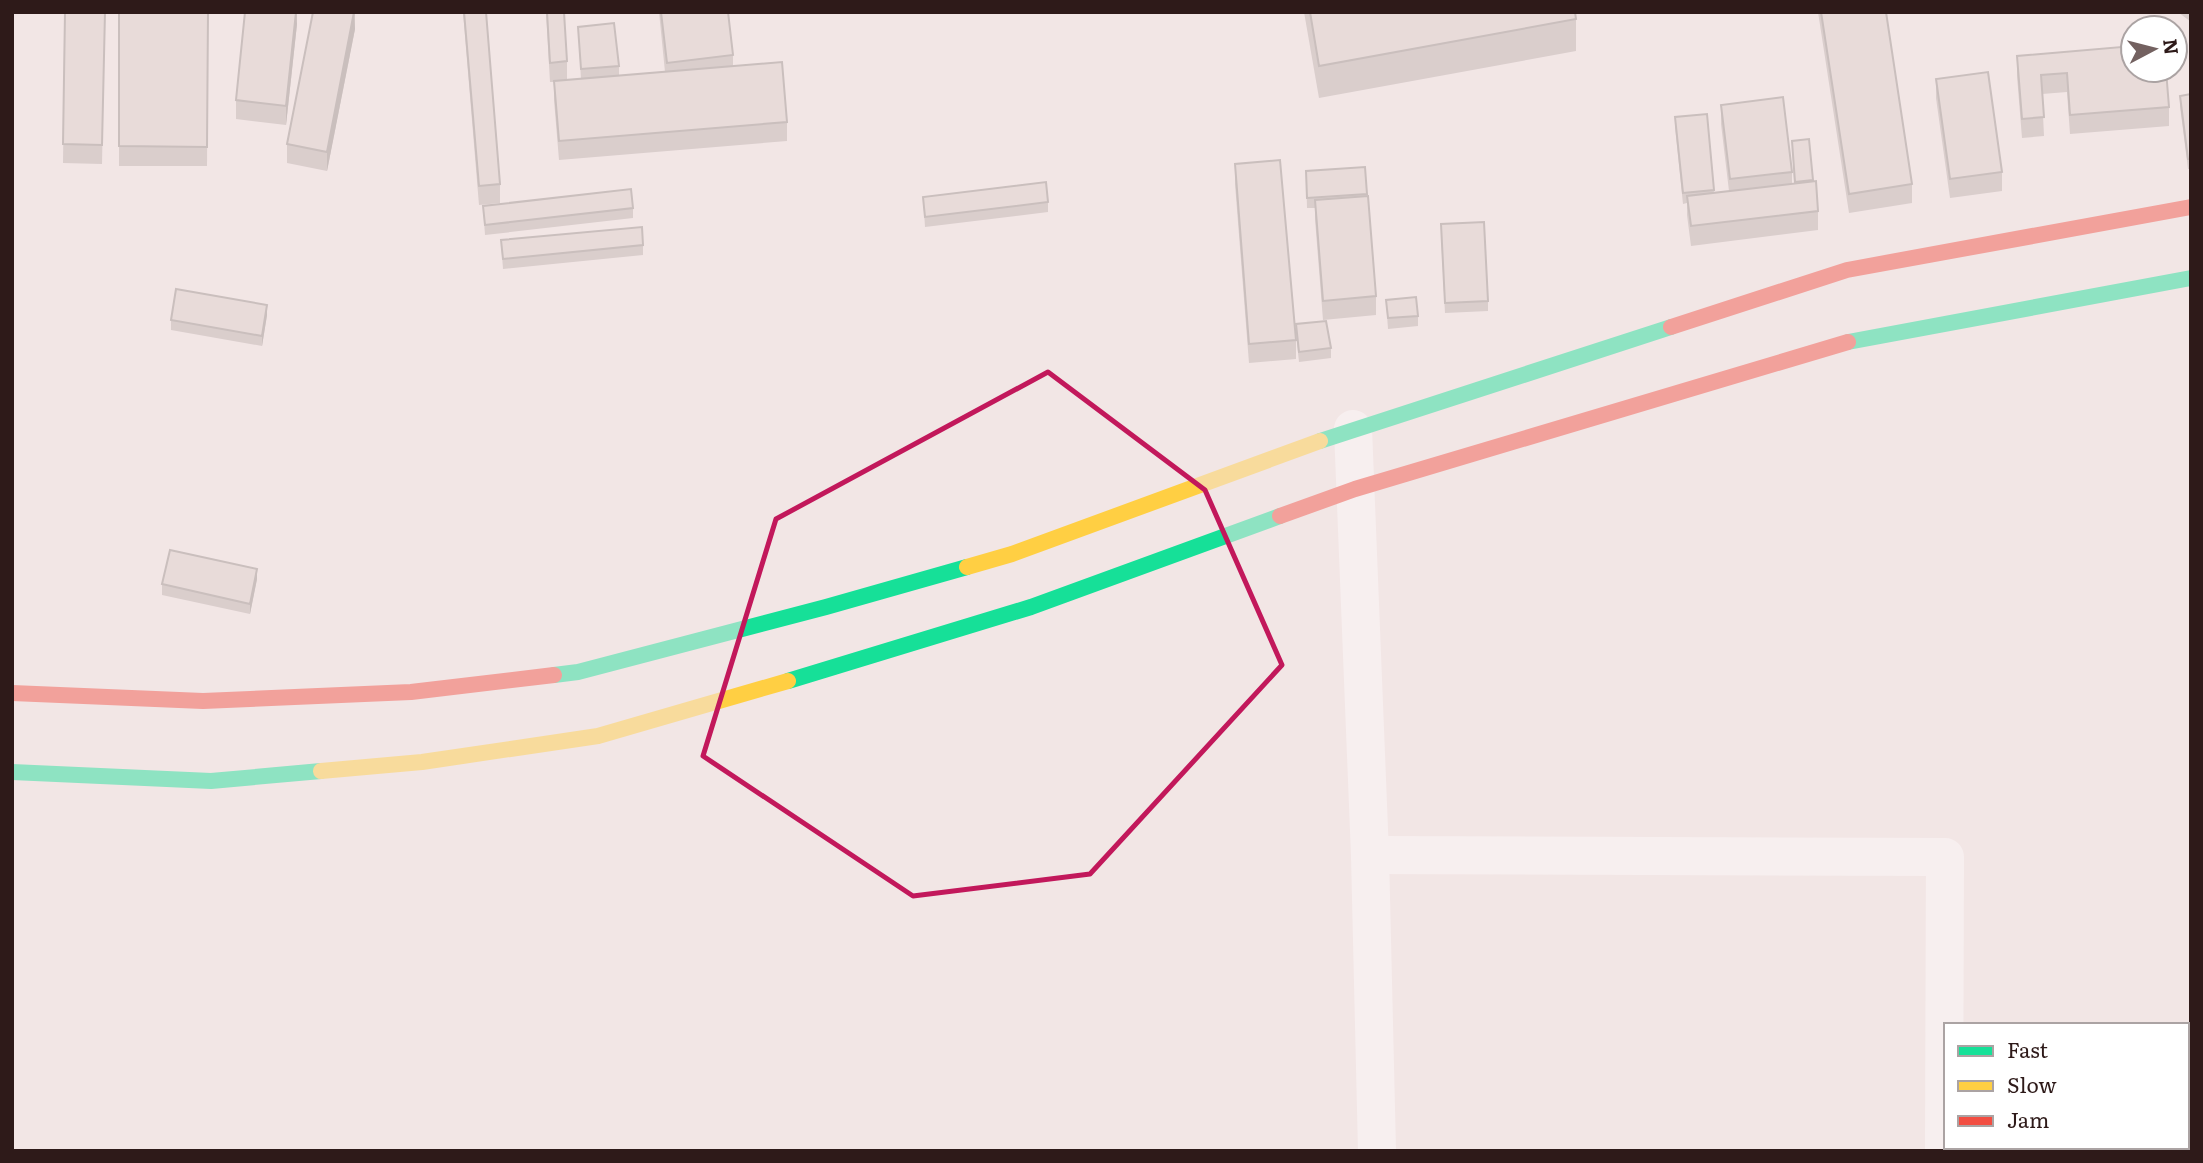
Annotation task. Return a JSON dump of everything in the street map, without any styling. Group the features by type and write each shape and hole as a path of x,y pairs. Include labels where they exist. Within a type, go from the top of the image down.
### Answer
{"street":[{"path":"12,693 231,700 411,692 578,672 826,607 1012,554 1353,429 1847,270 2191,207"},
{"path":"12,772 211,781 422,762 598,736 1031,607 1355,489 1856,340 2191,278"},
{"path":"1353,429 1370,855 1377,1151"},
{"path":"1370,855 1945,858 1944,1023"}],"highlighted area":[{"path":"1048,372 1205,490 1282,665 1090,874 913,896 703,756 776,519"}],"building":[{"path":"65,12 105,12 102,145 63,144"},
{"path":"119,12 208,12 207,147 119,146"},
{"path":"245,12 296,12 286,106 236,100"},
{"path":"313,12 354,12 327,152 287,144"},
{"path":"464,12 486,12 500,184 479,186"},
{"path":"547,12 564,12 567,61 550,63"},
{"path":"661,12 728,12 733,55 667,63"},
{"path":"1310,12 1575,12 1576,19 1319,66"},
{"path":"1821,12 1886,12 1912,184 1849,194"},
{"path":"614,23 619,66 581,69 578,27"},
{"path":"2119,47 2119,84 2167,84 2169,107 2070,115 2067,73 2041,75 2044,117 2022,119 2017,56"},
{"path":"782,62 787,122 559,141 554,81"},
{"path":"1988,72 2002,172 1950,179 1936,79"},
{"path":"2191,94 2191,159 2188,159 2180,96"},
{"path":"1783,97 1792,172 1730,179 1721,105"},
{"path":"1707,114 1714,190 1683,193 1675,117"},
{"path":"1809,139 1813,180 1795,182 1792,141"},
{"path":"1280,160 1296,340 1249,344 1235,164"},
{"path":"1365,167 1367,194 1307,198 1306,171"},
{"path":"1816,181 1818,211 1691,226 1687,196"},
{"path":"1046,182 1048,202 925,217 923,197"},
{"path":"631,189 633,208 485,225 483,206"},
{"path":"1368,196 1376,296 1323,301 1315,200"},
{"path":"1484,222 1488,301 1445,303 1441,224"},
{"path":"642,227 643,245 503,259 501,240"},
{"path":"176,289 267,305 262,336 171,320"},
{"path":"1416,297 1418,316 1388,318 1386,300"},
{"path":"1326,321 1331,348 1299,352 1296,324"},
{"path":"170,550 257,569 250,604 162,584"}],"traffic: fast":[{"path":"1848,342 2191,278"},
{"path":"1320,441 1671,327"},
{"path":"788,681 1031,607 1280,516"},
{"path":"554,675 578,672 967,567"},
{"path":"12,772 211,781 321,771"}],"traffic: slow":[{"path":"967,567 1012,554 1320,441"},
{"path":"321,771 422,762 598,736 788,681"}],"traffic: jam":[{"path":"1671,327 1847,270 2191,207"},
{"path":"1280,516 1355,489 1848,342"},
{"path":"12,693 203,701 411,692 554,675"}]}
